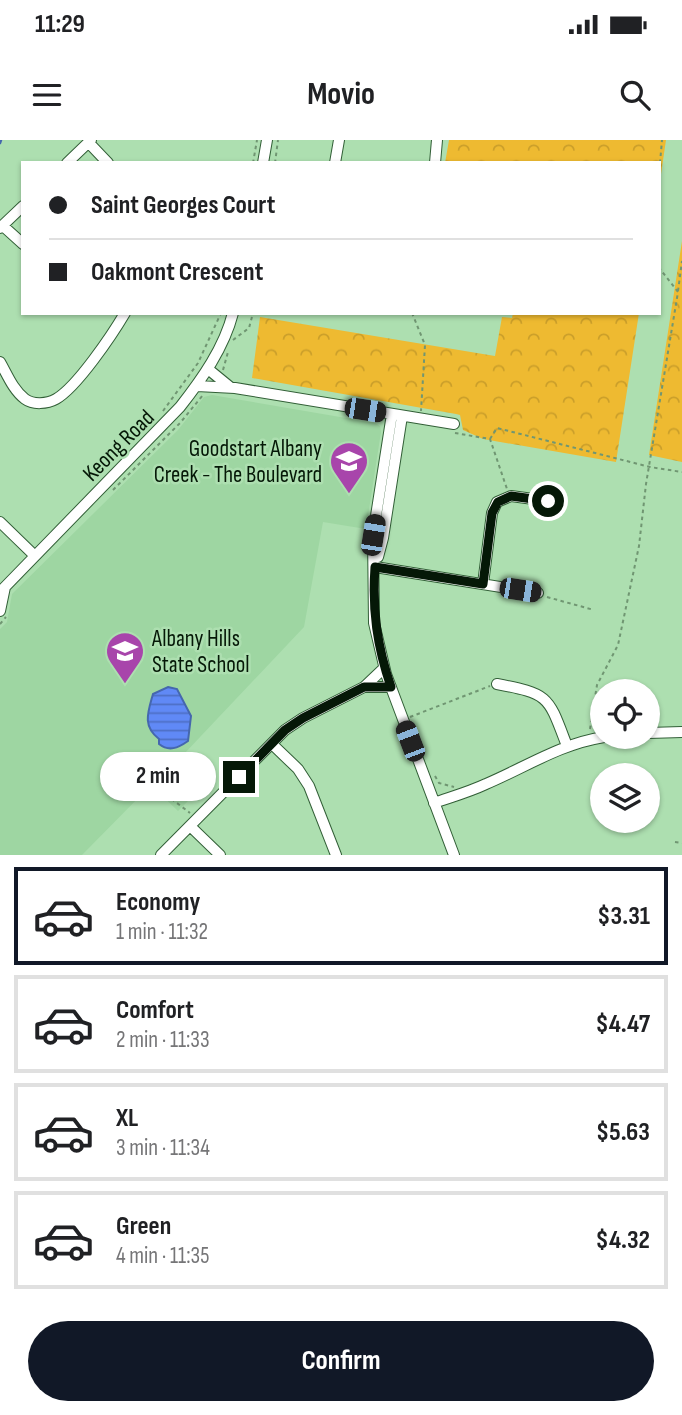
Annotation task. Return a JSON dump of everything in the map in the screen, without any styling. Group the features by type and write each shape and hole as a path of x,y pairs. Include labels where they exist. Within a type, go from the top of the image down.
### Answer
{"street":[{"path":"263,161 267,140"},
{"path":"335,161 339,140"},
{"path":"435,161 437,140"},
{"path":"69,161 90,142 105,161"},
{"path":"21,208 1,227 21,242"},
{"path":"0,362 16,390 27,401 42,404 56,399 113,333 124,315"},
{"name":"Keong Road","path":"4,610 3,589 171,419 197,386 208,369 232,315"},
{"path":"208,369 230,387"},
{"path":"197,386 230,387 421,419 453,428"},
{"path":"397,415 373,535 374,623 384,668 454,855"},
{"path":"483,584 492,513 501,499 511,496 548,501"},
{"path":"0,522 35,556"},
{"path":"375,567 538,593"},
{"path":"161,855 285,730 364,687 384,668"},
{"path":"497,684 530,690 540,695 555,713 567,746"},
{"path":"364,687 391,687"},
{"path":"660,733 682,732"},
{"path":"434,803 486,785 545,754 590,740"},
{"path":"272,744 298,769 309,786 336,855"},
{"path":"190,826 220,855"}],"path":[{"path":"253,161 257,140"},
{"path":"275,161 278,140"},
{"path":"660,161 662,140"},
{"path":"600,679 618,645 643,525 682,261"},
{"path":"661,270 678,292"},
{"path":"161,413 183,387 198,363 220,315"},
{"path":"232,341 249,328 252,315"},
{"path":"413,315 425,345 421,419"},
{"path":"111,491 206,394"},
{"path":"453,428 490,439"},
{"path":"490,439 497,428 650,467 682,472"},
{"path":"490,439 511,496"},
{"path":"538,593 594,610"},
{"path":"0,624 6,618 4,610"},
{"path":"402,720 497,684"},
{"path":"138,764 157,779 176,803 191,814 196,810 202,815"},
{"path":"676,842 682,843"}],"shaded area":[{"name":"Albany Hills State School","path":"212,395 380,426 366,529 323,522 304,627 167,772 192,797 178,811 151,785 82,855 0,855 0,629 7,622 12,594 178,430 204,397"}],"green space":[{"path":"449,140 666,140 661,174 661,161 445,161"},
{"path":"682,241 682,462 649,455"},
{"path":"513,315 639,315 616,462 483,439 463,430 460,415 456,414 252,378 260,317 495,356 502,317 512,318"}],"water":[{"path":"168,687 177,689 191,716 188,741 170,748 159,744 159,739 148,724 153,694"}],"place":[{"name":"Goodstart Albany Creek - The Boulevard","path":"349,495"},
{"name":"Albany Hills State School","path":"125,685"}],"route":[{"path":"239,777 285,730 303,718 364,687 391,687 374,623 372,597 375,567 483,584 492,513 498,502 511,496 548,501"}]}
